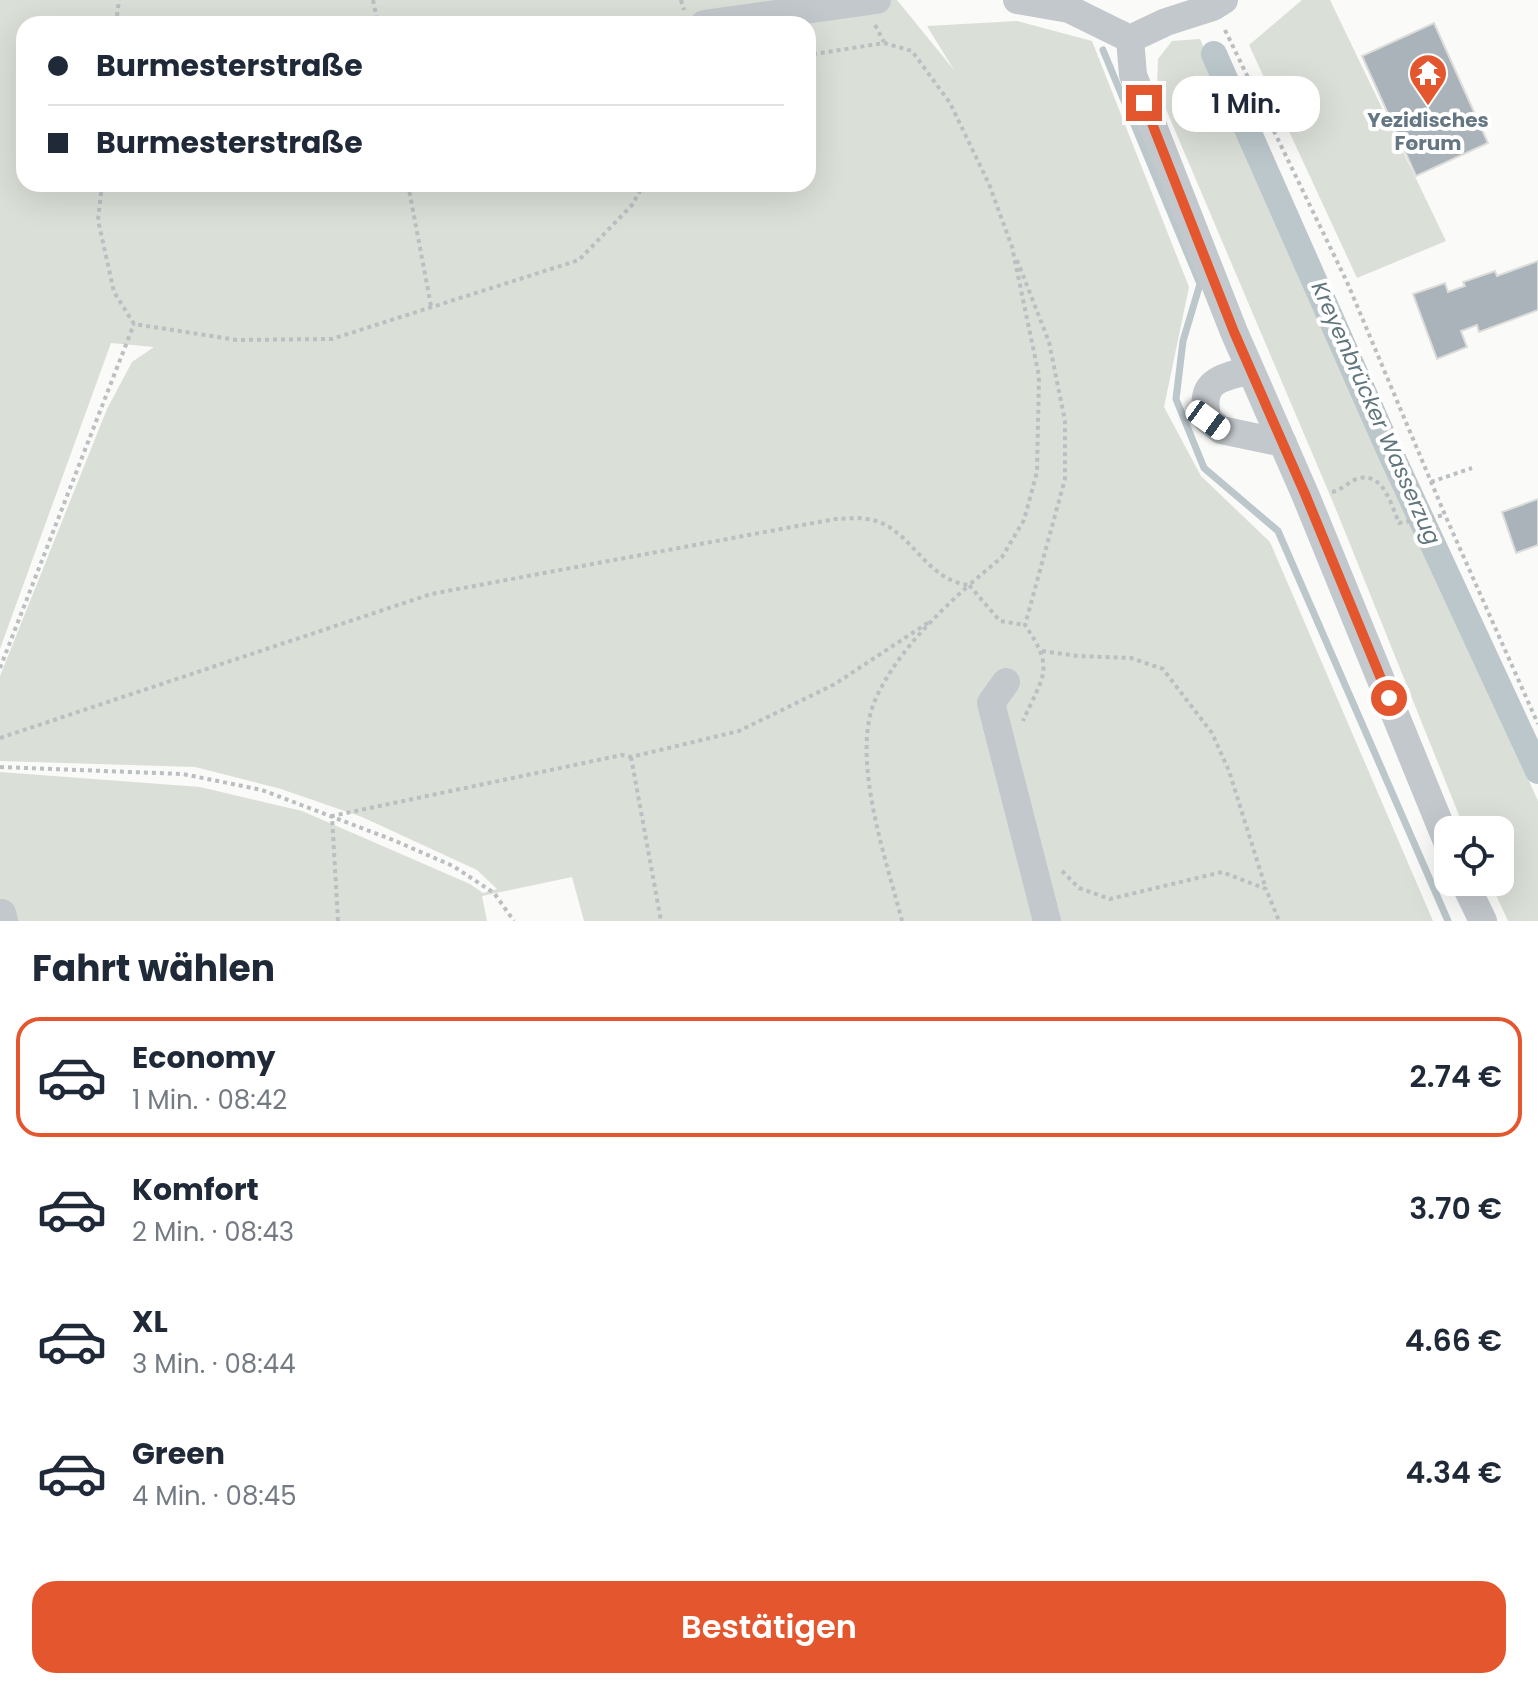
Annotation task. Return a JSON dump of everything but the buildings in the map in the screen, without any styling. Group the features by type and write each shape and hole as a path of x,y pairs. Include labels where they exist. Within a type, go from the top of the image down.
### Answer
{"street":[{"path":"762,16 877,0"},
{"path":"1017,0 1069,9 1130,39"},
{"path":"1130,39 1219,3"},
{"path":"1130,39 1133,75 1250,371 1305,494 1437,816"},
{"path":"1250,371 1224,376 1208,389 1203,403 1208,420 1221,430 1283,443"},
{"path":"1006,682 991,703 1047,921"},
{"path":"1471,896 1483,921"}],"path":[{"path":"1219,3 1347,282 1445,515 1538,724"},
{"path":"816,54 884,43 912,51 950,103 989,184 1049,342 1065,421 1065,479 1025,625"},
{"path":"101,192 98,220 114,292 134,324 237,340 332,339 579,260 632,205 639,192"},
{"path":"410,192 431,306"},
{"path":"902,921 869,790 868,736 875,700 898,661 929,622 1002,557 1024,520 1037,472 1039,376 1012,247"},
{"path":"0,668 134,324"},
{"path":"1431,482 1472,468"},
{"path":"1305,494 1336,492 1361,478 1373,480 1384,488 1399,523 1445,515"},
{"path":"0,738 431,594 835,519 869,519 898,533 932,570 957,583 969,585 1000,621 1025,625 1042,651 1044,673 1021,724"},
{"path":"332,816 622,755 631,757 739,731 835,684 929,622"},
{"path":"1042,651 1131,658 1163,669 1212,733 1229,771 1279,921"},
{"path":"631,757 661,921"},
{"path":"0,767 183,774 262,790 453,866 494,893 514,921"},
{"path":"332,816 338,921"},
{"path":"1060,869 1079,888 1110,899 1222,872 1266,889"}],"shaded area":[{"path":"0,0 897,0 954,70 927,26 1017,21 1092,41 1189,287 1164,407 1201,476 1270,542 1433,921 584,921 572,877 482,896 487,921 0,921 0,772 200,787 302,811 470,884 483,893 497,889 477,870 362,817 281,789 195,767 0,761 0,676 107,409 132,362 154,347 111,343 0,649"},
{"path":"1302,0 1330,0 1446,241 1357,278 1249,45"},
{"path":"1200,39 1335,353 1538,801 1538,921 1508,921 1496,896 1514,896 1514,816 1459,816 1335,507 1157,88 1158,59 1172,41"}],"waterway":[{"path":"1103,50 1200,284 1183,341 1176,399 1204,468 1278,531 1448,921"},
{"name":"Kreyenbrücker Wasserzug","path":"1214,54 1390,452 1538,771"}],"place":[{"name":"Yezidisches Forum","path":"1428,107"}],"route":[{"path":"1144,103 1250,371 1305,494 1389,698"}]}
